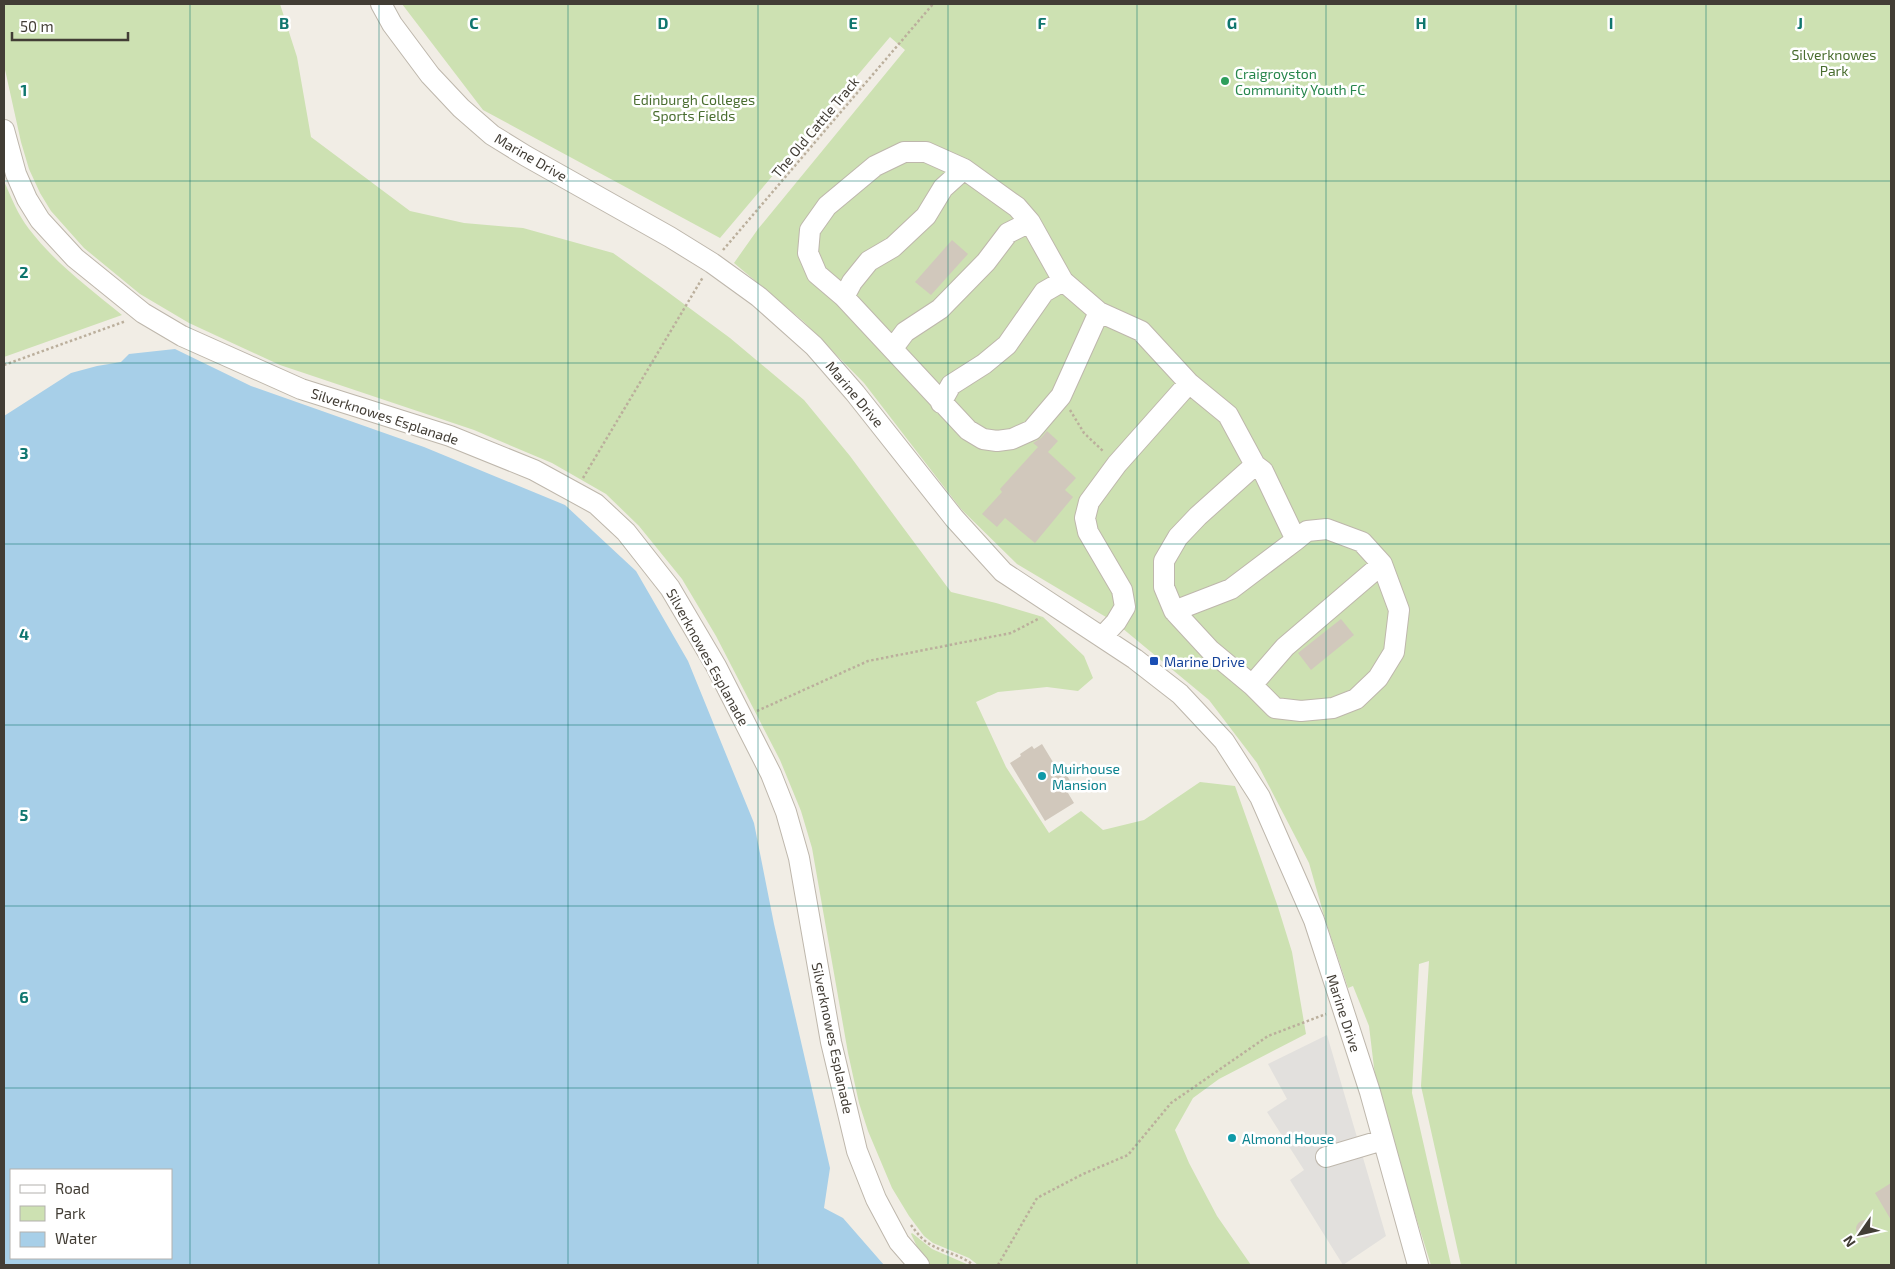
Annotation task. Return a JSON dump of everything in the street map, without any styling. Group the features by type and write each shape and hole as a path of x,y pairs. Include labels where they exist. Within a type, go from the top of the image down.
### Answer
{"street":[{"name":"Marine Drive","path":"381,4 392,24 430,75 461,108 492,135 670,237 712,263 759,297 814,346 855,393 954,518 1003,572 1136,659 1180,694 1224,740 1260,797 1314,920 1370,1092 1418,1265"},
{"name":"Silverknowes Esplanade","path":"4,130 16,174 27,199 40,220 75,258 143,313 182,336 301,389 450,436 534,470 596,504 626,532 670,588 716,666 771,774 783,804 799,858 831,1042 857,1150 876,1198 899,1242 918,1265"},
{"path":"1099,312 1061,396 1032,430 1012,439 997,441 983,439 968,430 844,297 817,274 808,253 810,230 827,206 875,166 904,152 926,152 964,168 1017,206 1030,222 1063,281 1099,312 1141,331 1189,383 1228,415 1255,464 1263,471 1296,540"},
{"path":"844,297 852,282 869,261 893,247 926,216 943,188 964,168"},
{"path":"893,348 905,332 940,309 986,262 1008,233 1030,222"},
{"path":"941,403 951,385 984,364 1007,345 1044,292 1063,281"},
{"path":"1102,636 1116,622 1125,607 1122,590 1088,532 1085,518 1089,502 1117,464 1189,383"},
{"path":"1174,611 1232,589 1307,530 1327,529 1362,542 1382,564 1399,610 1394,652 1378,678 1356,699 1333,708 1301,711 1275,708 1252,685 1210,650 1174,611 1164,587 1164,561 1178,537 1255,464"},
{"path":"1252,685 1285,646 1382,564"},
{"path":"1326,1158 1383,1140"}],"path":[{"name":"The Old Cattle Track","path":"574,492 712,263 933,4"},
{"path":"4,365 113,327 143,313"},
{"path":"1061,396 1084,433 1117,464"},
{"path":"742,718 868,661 1011,633 1058,609"},
{"path":"998,1265 1037,1198 1083,1174 1128,1155 1171,1103 1268,1036 1343,1008"},
{"path":"907,1219 923,1239 933,1246 973,1265"}],"green space":[{"path":"4,4 280,4 297,57 311,137 410,211 464,223 523,228 613,253 730,338 804,400 850,456 951,592 1043,617 1084,656 1093,678 1078,691 1047,687 998,692 976,702 1006,767 1049,833 1081,811 1103,830 1144,820 1200,782 1235,786 1292,952 1306,1034 1219,1079 1193,1098 1175,1130 1189,1163 1217,1216 1251,1265 978,1265 969,1258 933,1243 924,1236 892,1188 868,1131 859,1103 848,1053 812,848 801,811 780,760 716,636 682,579 639,526 606,494 552,463 474,430 280,365 189,323 140,294 84,248 51,211 29,169 4,65"},
{"path":"402,4 1891,4 1891,1265 1461,1265 1421,1086 1429,961 1419,964 1412,1093 1451,1265 1431,1265 1398,1160 1388,1117 1375,1076 1369,1026 1353,986 1348,988 1309,863 1257,763 1209,700 1116,623 1017,564 961,509 864,383 803,321 734,263 758,229 905,50 890,37 720,238 483,110"},
{"path":"4,181 21,218 39,241 73,275 122,315 4,357"},
{"path":"912,1233 932,1249 969,1265 930,1265 921,1255"}],"shaded area":[{"path":"1327,1035 1386,1236 1343,1265 1290,1180 1304,1170 1267,1112 1287,1099 1268,1064"}],"water":[{"path":"175,349 251,386 424,447 565,505 636,571 688,661 754,823 774,924 830,1168 824,1208 843,1218 884,1265 4,1265 4,416 71,373 121,362 129,354"}],"building":[{"path":"952,240 968,254 931,295 915,282"},
{"path":"1047,431 1058,441 1048,452 1076,478 1065,490 1073,497 1035,543 1005,518 997,527 982,514 1002,492 1000,489 1038,447 1033,443"},
{"path":"1341,619 1354,635 1311,670 1298,653"},
{"name":"Muirhouse Mansion","path":"1042,744 1056,767 1060,764 1072,784 1065,788 1074,803 1045,821 1010,763 1032,746 1034,749"},
{"path":"1891,1183 1891,1220 1875,1193"},
{"path":"1865,1220 1871,1223 1874,1229 1871,1235 1865,1238 1859,1235 1856,1229 1859,1223"}],"place":[{"name":"Craigroyston Community Youth FC","path":"1225,81"},
{"name":"Marine Drive","path":"1154,661"},
{"name":"Muirhouse Mansion","path":"1042,776"},
{"name":"Almond House","path":"1232,1138"}],"park label":[{"name":"Silverknowes Park","path":"1834,62"},
{"name":"Edinburgh Colleges Sports Fields","path":"694,108"}]}
